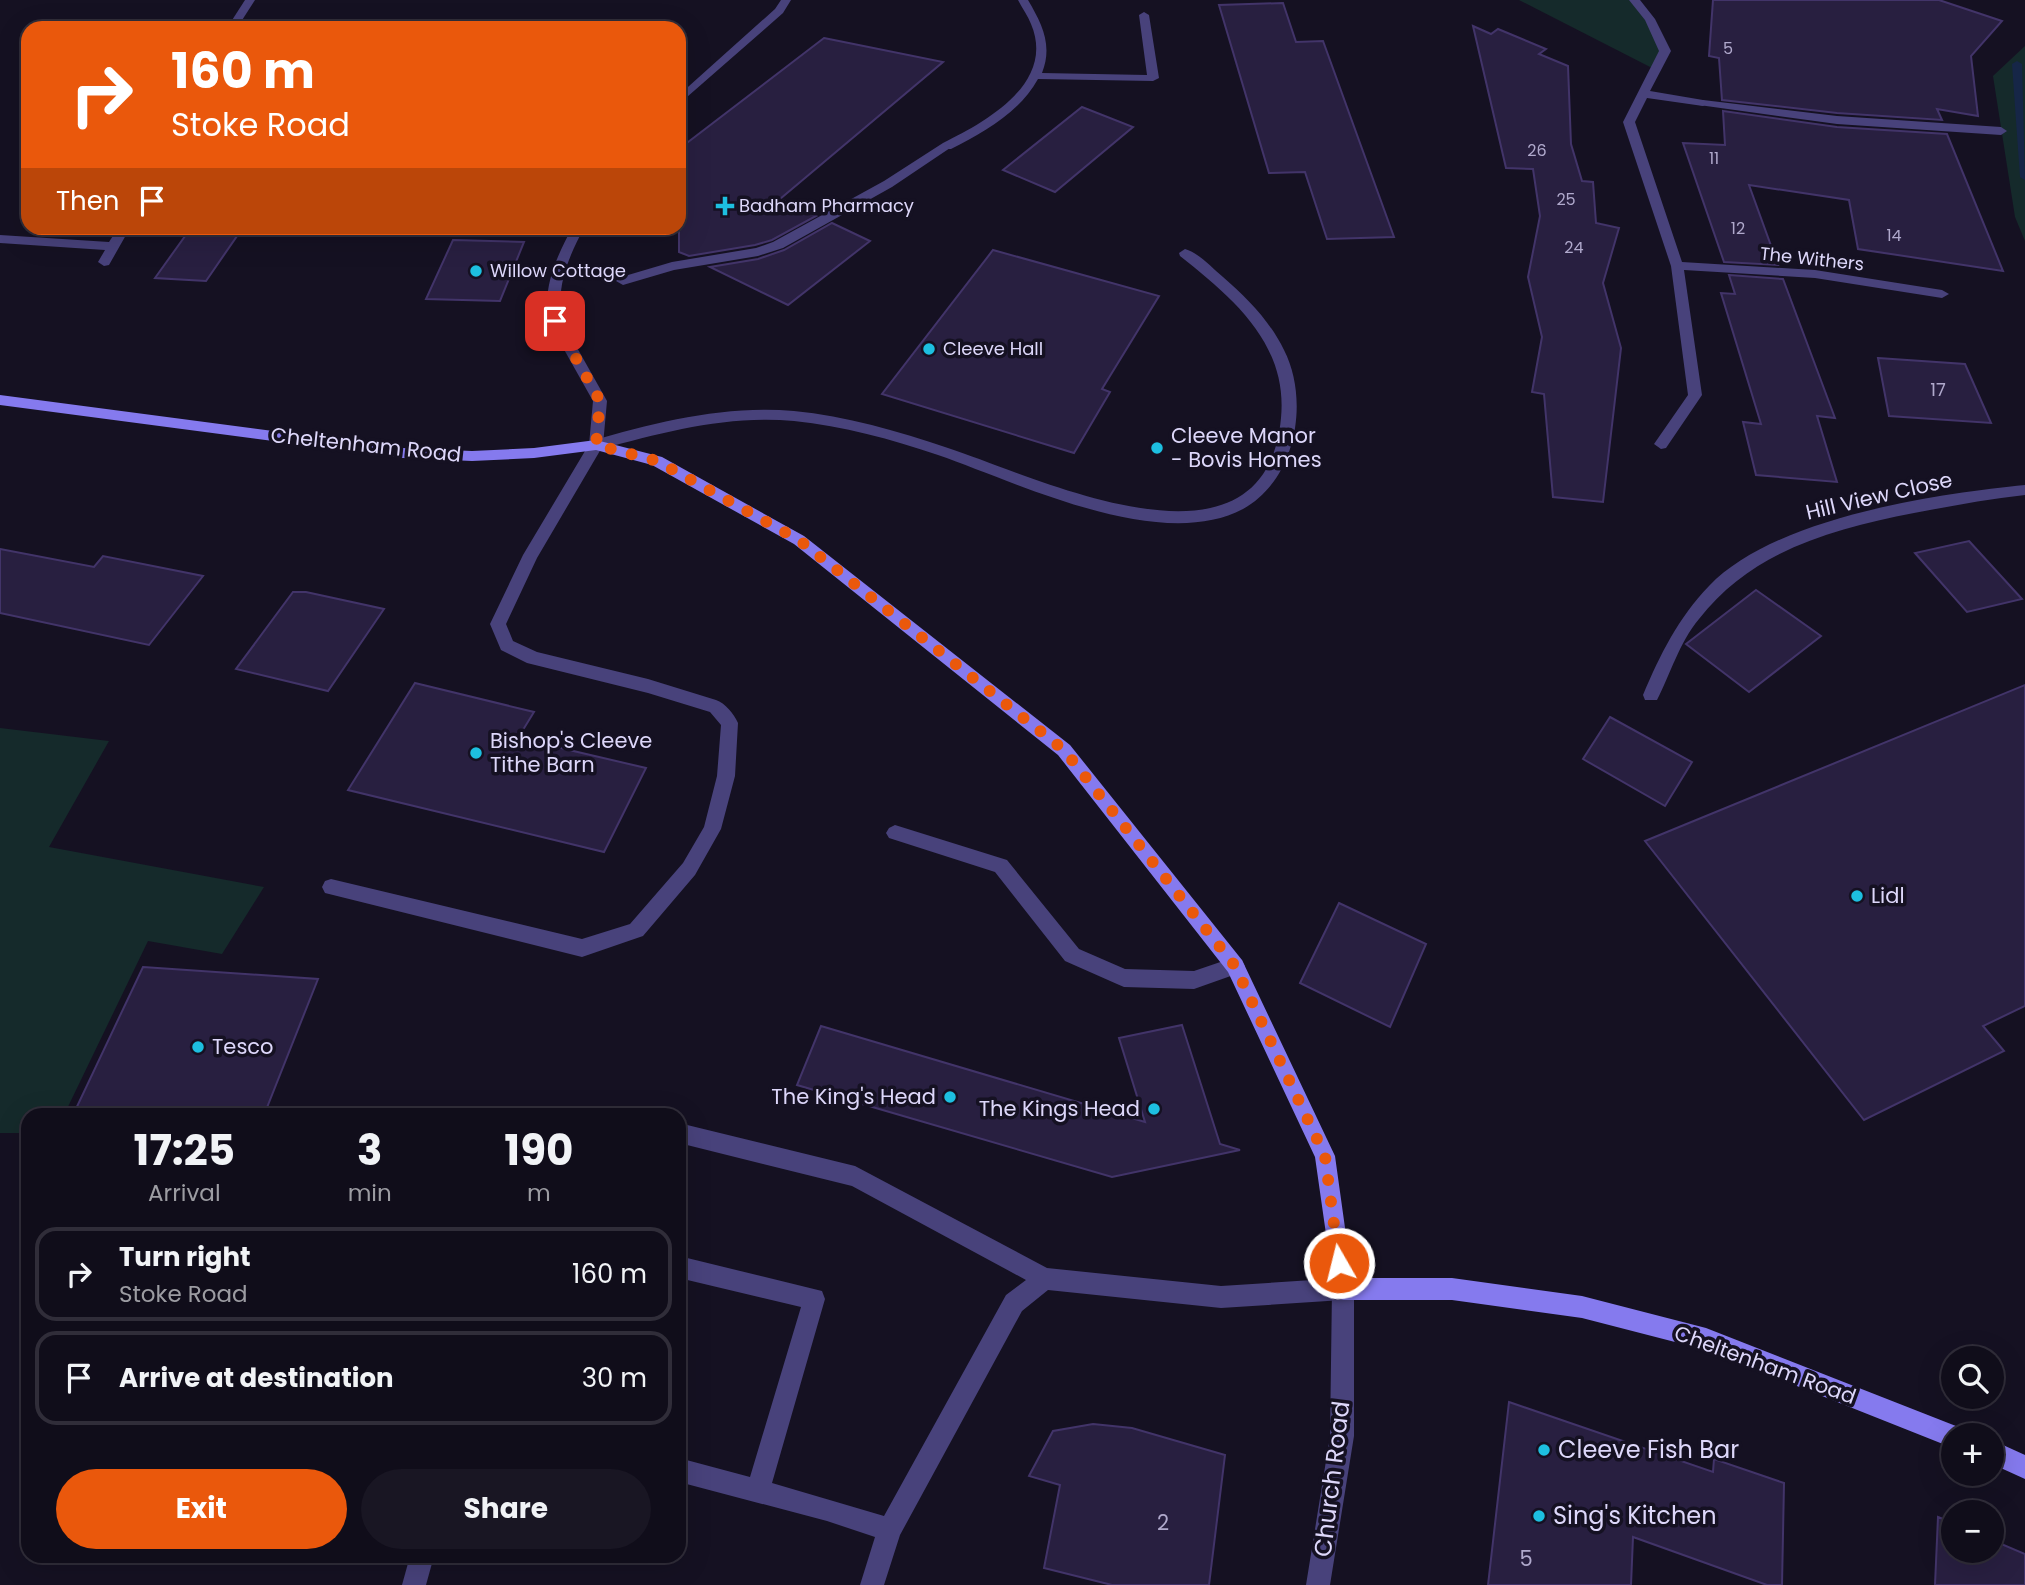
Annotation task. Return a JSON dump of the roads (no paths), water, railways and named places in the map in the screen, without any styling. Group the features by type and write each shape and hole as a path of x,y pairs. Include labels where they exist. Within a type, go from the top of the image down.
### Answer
{"street":[{"path":"236,21 250,0"},
{"path":"686,96 779,10 786,0"},
{"path":"623,281 672,266 758,252 778,244 888,184 947,146 994,121 1011,107 1035,76 1041,59 1039,26 1023,0"},
{"path":"1634,0 1650,19 1665,51 1629,122 1677,266 1695,395 1661,444"},
{"path":"1035,76 1153,78 1144,15"},
{"path":"1645,94 1837,120 2001,131"},
{"path":"104,262 119,235"},
{"path":"331,887 582,948 636,930 689,869 712,829 726,776 730,723 716,707 648,686 533,658 507,645 498,624 512,588 570,494 596,445 600,401 555,321 552,308 555,277 575,235"},
{"path":"0,239 112,246"},
{"path":"596,445 719,417 760,414 795,417 870,431 1138,515 1178,517 1233,507 1254,497 1271,478 1282,455 1289,408 1284,368 1273,341 1256,317 1227,288 1185,253"},
{"name":"The Withers","path":"1677,266 1815,274 1942,294"},
{"name":"Cheltenham Road","path":"0,400 403,453 472,456 534,453 596,445 657,461 799,540 1064,750 1235,966 1325,1156 1343,1289 1452,1289 1582,1307 1706,1339 1941,1431"},
{"name":"Hill View Close","path":"1651,695 1664,656 1685,623 1710,593 1739,569 1772,549 1808,533 1849,521 1981,494 2025,490"},
{"path":"895,833 1001,866 1072,955 1124,978 1194,980 1235,966"},
{"path":"686,1135 855,1176 1045,1279 1222,1297 1343,1289"},
{"path":"686,1269 814,1299 758,1491"},
{"path":"872,1585 889,1530 1014,1303 1045,1279"},
{"name":"Church Road","path":"1318,1585 1342,1436 1343,1289"},
{"path":"2004,1457 2025,1467"},
{"path":"686,1472 827,1508 889,1530"},
{"path":"414,1585 420,1563"}],"waterway":[{"path":"2017,64 2025,177"}],"place":[{"name":"Badham Pharmacy","path":"725,206"},
{"name":"Willow Cottage","path":"476,271"},
{"name":"Cleeve Hall","path":"929,349"},
{"name":"Cleeve Manor - Bovis Homes","path":"1157,448"},
{"name":"Bishop's Cleeve Tithe Barn","path":"476,753"},
{"name":"Lidl","path":"1857,896"},
{"name":"Tesco","path":"198,1047"},
{"name":"The King's Head","path":"950,1097"},
{"name":"The Kings Head","path":"1154,1109"},
{"name":"Cleeve Fish Bar","path":"1544,1450"},
{"name":"Sing's Kitchen","path":"1539,1516"}]}
